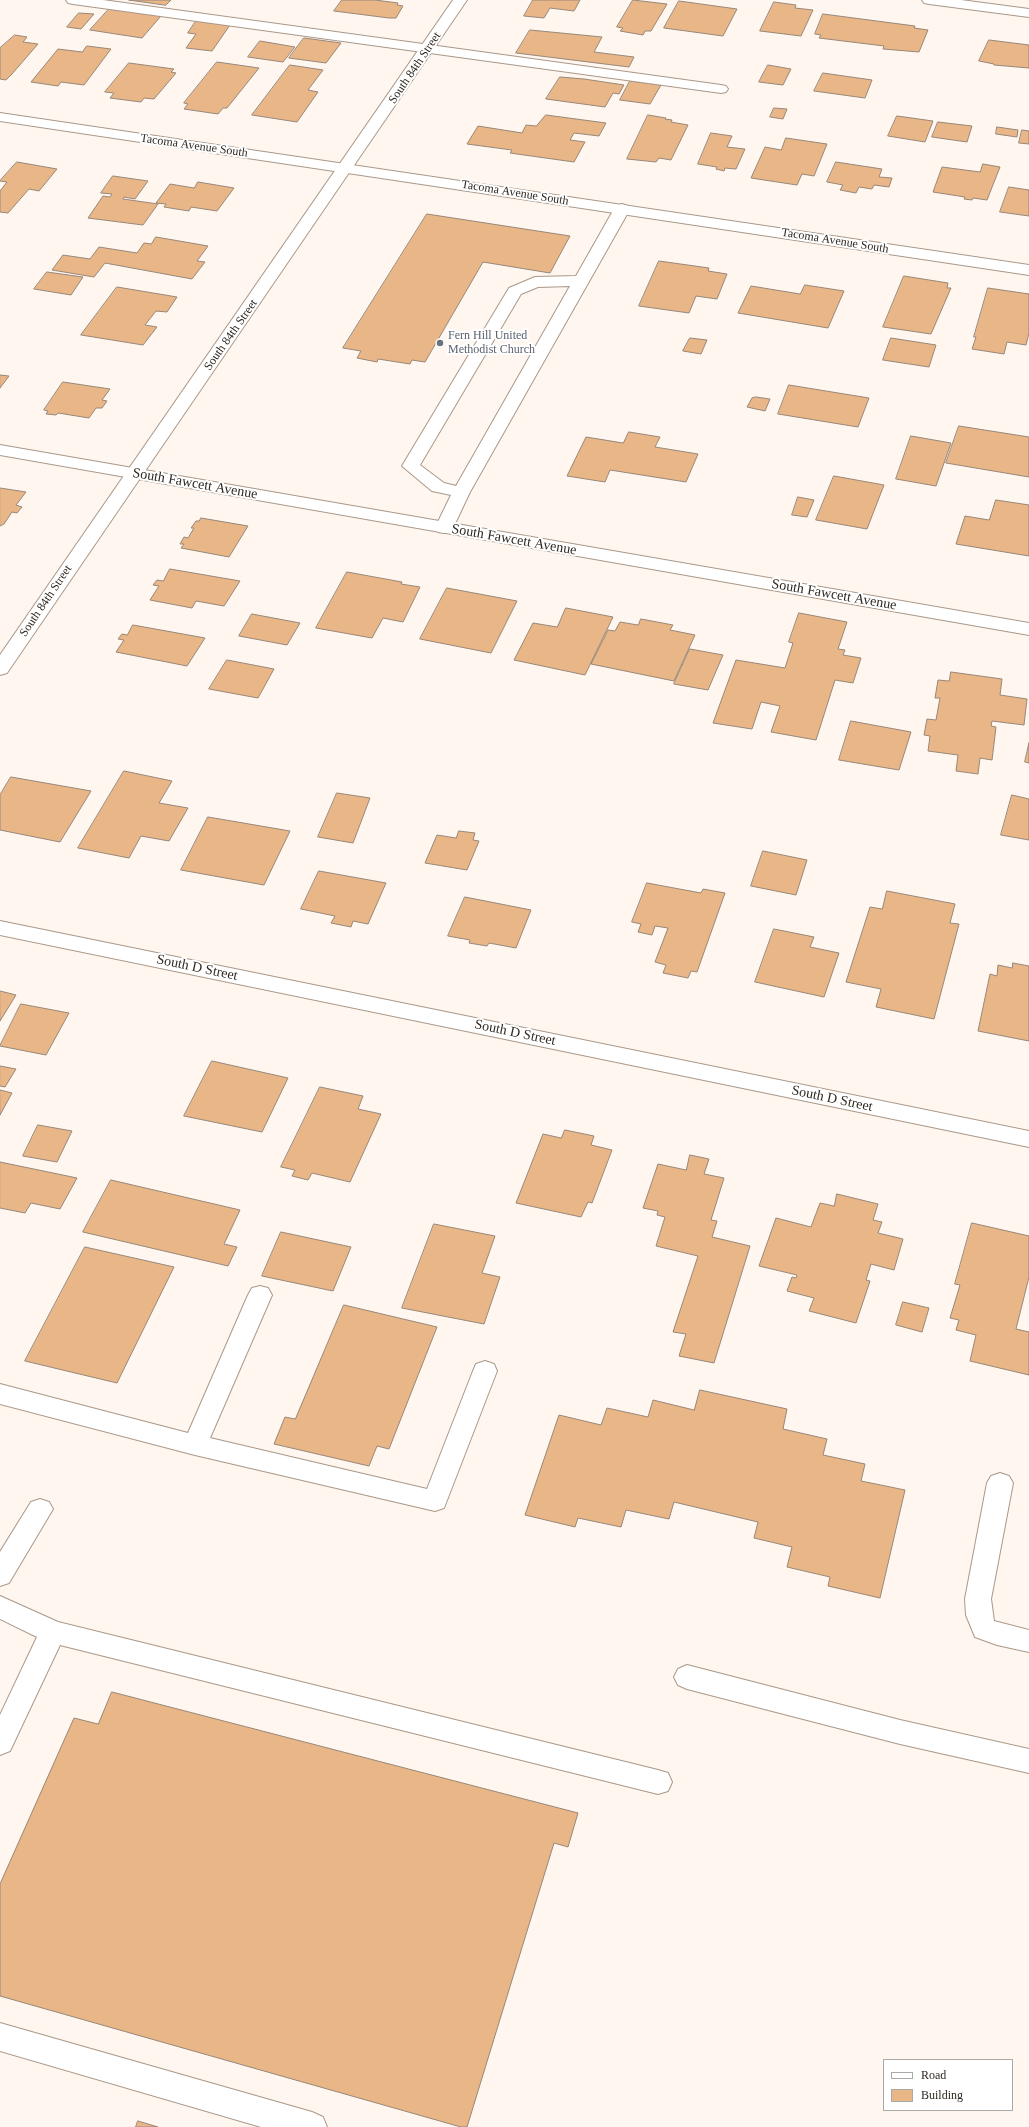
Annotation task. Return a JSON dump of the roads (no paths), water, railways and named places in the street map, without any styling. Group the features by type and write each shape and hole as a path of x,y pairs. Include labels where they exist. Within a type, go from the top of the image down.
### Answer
{"street":[{"path":"73,0 427,50 721,88"},
{"name":"South 84th Street","path":"0,669 133,474 348,168 460,0"},
{"path":"929,0 1029,13"},
{"name":"Tacoma Avenue South","path":"0,117 1029,270"},
{"path":"444,528 461,492 622,209"},
{"path":"461,492 438,487 411,466 515,291 535,282 580,281"},
{"name":"South Fawcett Avenue","path":"0,450 1029,628"},
{"name":"South D Street","path":"0,928 1029,1140"},
{"path":"195,1445 260,1295"},
{"path":"0,1394 195,1445 435,1501 485,1371"},
{"path":"1000,1483 978,1599 979,1615 984,1628 997,1634 1029,1641"},
{"path":"0,1575 40,1509"},
{"path":"0,1607 53,1632 658,1782"},
{"path":"0,1743 53,1632"},
{"path":"686,1677 900,1732 1029,1760"},
{"path":"0,2037 312,2127"}],"place":[{"name":"Fern Hill United Methodist Church","path":"440,343"}]}
